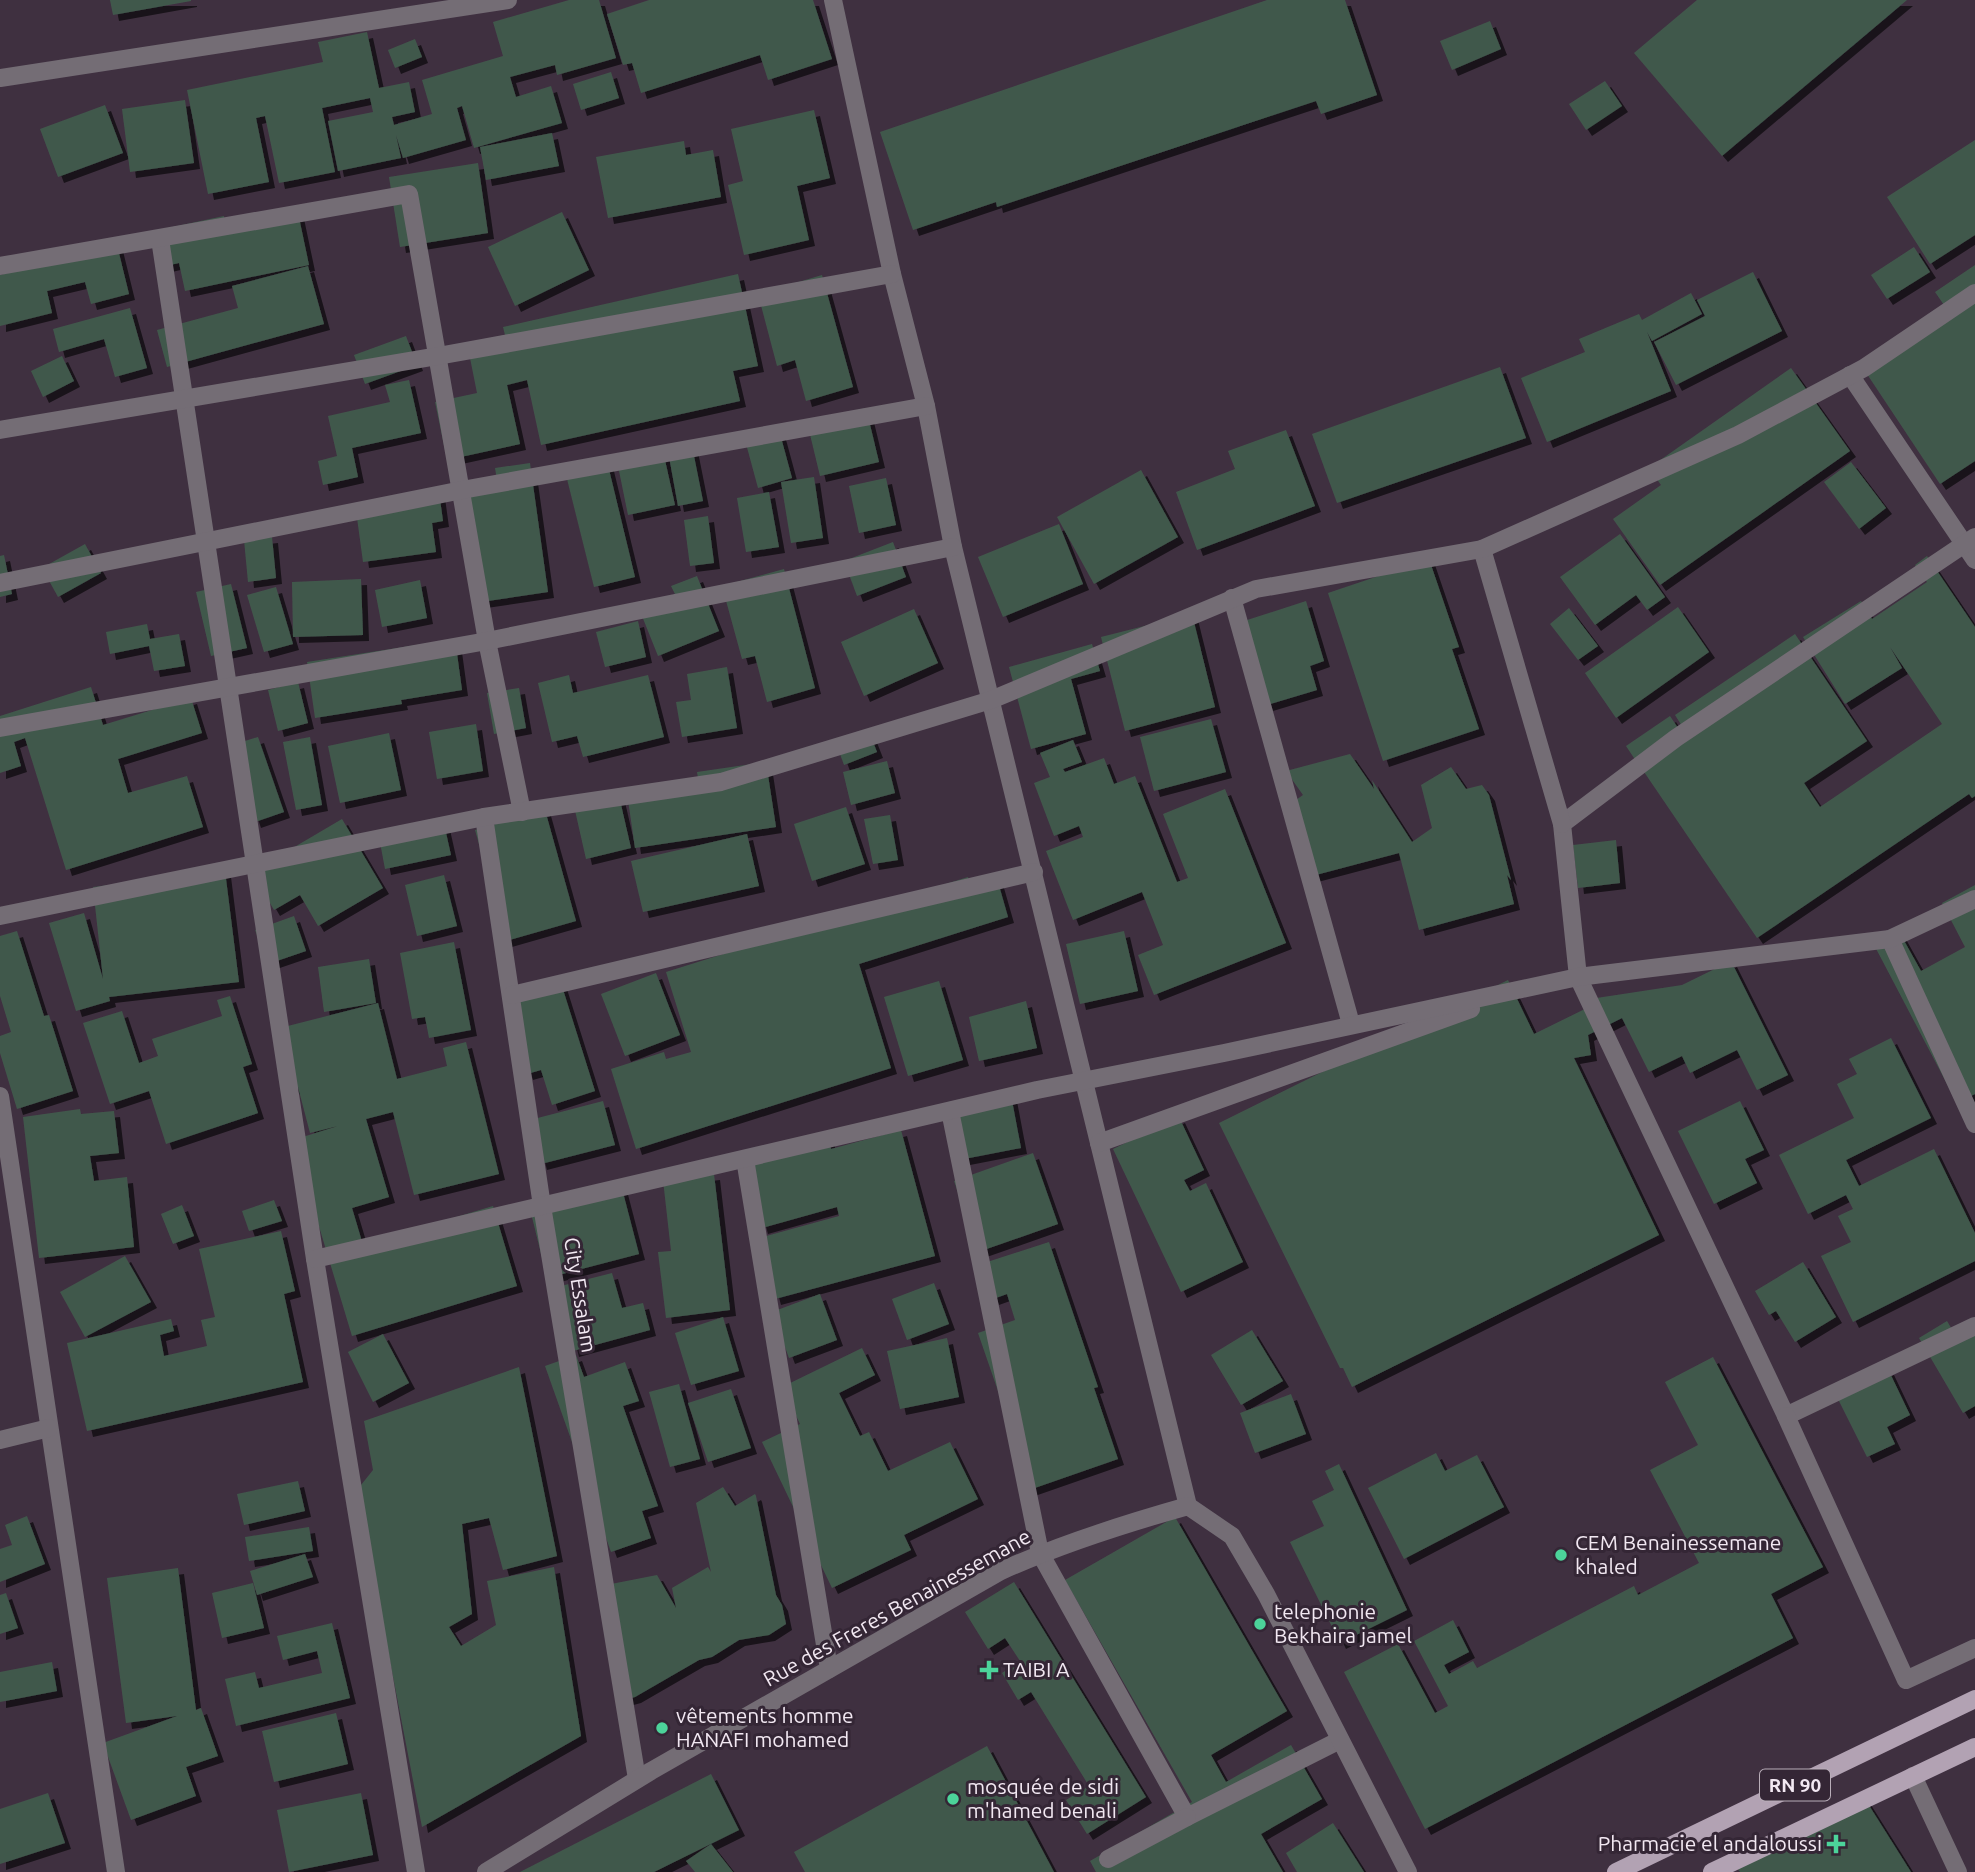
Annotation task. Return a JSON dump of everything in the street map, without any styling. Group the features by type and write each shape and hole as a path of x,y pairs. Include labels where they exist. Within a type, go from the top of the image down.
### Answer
{"main road":[{"name":"RN 90","path":"1616,1872 1975,1699"},
{"name":"RN 90","path":"1712,1872 1975,1746"}],"street":[{"path":"0,78 473,3 509,0"},
{"path":"833,0 892,274 926,406 953,547 1188,1506 1232,1536 1266,1594 1408,1872"},
{"path":"0,266 409,194 487,642 522,812"},
{"path":"160,239 315,1259 416,1872"},
{"path":"0,430 438,356 892,274"},
{"path":"0,916 484,817 721,782 991,700 1256,589 1482,549 1738,435 1864,368 1975,293"},
{"path":"1850,375 1970,541 1975,561"},
{"path":"0,583 461,490 926,406"},
{"path":"1562,824 1676,738 1970,541"},
{"path":"0,728 487,642 953,547"},
{"path":"1482,549 1562,824 1578,977 1786,1416 1906,1680 1975,1648"},
{"path":"1232,598 1351,1024"},
{"name":"City Essalam","path":"484,817 542,1206 637,1779"},
{"path":"512,995 1034,872"},
{"path":"315,1259 1084,1080 1224,1053 1578,977 1890,939 1975,899"},
{"path":"1890,939 1975,1124"},
{"path":"1099,1143 1532,987"},
{"path":"0,1096 116,1872"},
{"path":"950,1111 1040,1553 1187,1817"},
{"path":"745,1158 829,1669"},
{"path":"1786,1416 1975,1326"},
{"path":"0,1440 49,1428"},
{"name":"Rue des Freres Benainessemane","path":"486,1872 637,1779 1001,1571 1040,1553 1188,1506"},
{"path":"1108,1859 1340,1740"},
{"path":"1913,1776 1958,1872"}],"building":[{"path":"110,0 191,0 191,1 113,15"},
{"path":"569,0 599,0 616,58 557,75 555,65 510,77 516,97 551,86 562,123 474,148 462,106 457,108 466,140 403,158 396,135 401,158 338,171 328,121 373,112 370,98 322,108 335,172 279,183 265,116 256,118 269,182 208,194 187,90 323,62 318,42 367,32 379,88 409,82 415,112 392,117 394,125 432,114 422,80 503,56 493,22"},
{"path":"649,0 813,0 832,59 768,80 760,55 641,93 632,63 623,65 607,14"},
{"path":"1267,0 1345,0 1377,95 1321,114 1316,101 997,207 996,202 913,230 880,132"},
{"path":"1697,0 1907,0 1722,156 1634,53"},
{"path":"1490,21 1501,49 1452,70 1440,41"},
{"path":"415,39 422,57 395,68 388,50"},
{"path":"611,72 619,98 581,110 573,84"},
{"path":"1605,81 1622,106 1586,130 1569,104"},
{"path":"185,100 194,163 130,172 122,109"},
{"path":"105,105 123,153 58,177 40,129"},
{"path":"814,110 830,178 797,186 809,240 744,255 728,185 743,181 731,129"},
{"path":"552,133 559,166 486,180 480,147"},
{"path":"1975,140 1975,235 1930,264 1887,197"},
{"path":"684,141 686,155 713,150 721,197 608,218 596,157"},
{"path":"478,163 488,233 400,247 389,177"},
{"path":"297,208 309,265 185,291 179,263 157,268 149,232 224,216 225,224"},
{"path":"562,212 589,270 515,306 488,247"},
{"path":"117,245 129,294 91,304 85,282 47,291 52,313 0,326 0,275"},
{"path":"1914,247 1930,272 1887,299 1871,275"},
{"path":"1975,265 1975,461 1940,484 1859,362 1944,305 1935,292"},
{"path":"308,266 324,324 167,367 157,330 238,308 232,286"},
{"path":"1753,272 1782,331 1676,385 1654,342 1705,316 1697,300"},
{"path":"738,274 758,366 733,371 740,401 541,445 527,380 507,385 520,444 447,460 435,402 477,393 467,343 505,335 503,327"},
{"path":"822,275 853,387 806,401 795,360 777,366 758,294"},
{"path":"1691,293 1702,314 1652,341 1647,332 1671,391 1547,442 1521,378 1585,352 1579,339 1639,314 1642,320"},
{"path":"130,308 147,368 115,377 104,339 59,352 53,329"},
{"path":"406,336 417,365 365,384 354,355"},
{"path":"62,356 74,381 43,397 31,371"},
{"path":"1500,367 1526,438 1337,503 1312,434"},
{"path":"1791,368 1850,451 1660,585 1613,519 1661,485 1649,468"},
{"path":"409,380 421,433 352,448 358,477 323,485 318,461 337,456 328,416 390,402 385,385"},
{"path":"866,408 879,462 820,476 807,422"},
{"path":"779,430 792,478 758,488 745,440"},
{"path":"1286,430 1315,506 1197,550 1176,492 1235,469 1228,451"},
{"path":"692,446 703,501 678,506 668,451"},
{"path":"663,451 675,505 628,515 617,461"},
{"path":"606,457 635,577 594,587 564,467"},
{"path":"1851,462 1886,508 1859,529 1824,482"},
{"path":"530,463 548,592 474,603 457,486 497,480 495,468"},
{"path":"1141,470 1178,537 1094,584 1057,517"},
{"path":"814,477 823,538 791,543 781,482"},
{"path":"886,478 896,525 859,533 849,486"},
{"path":"439,492 443,521 432,523 436,552 363,562 355,503"},
{"path":"769,492 779,547 746,552 737,498"},
{"path":"708,516 714,563 690,566 684,520"},
{"path":"1059,524 1083,584 1003,617 978,557"},
{"path":"1620,534 1665,597 1647,610 1636,595 1595,625 1560,577"},
{"path":"272,537 276,578 248,582 244,540"},
{"path":"893,542 906,577 857,596 844,561"},
{"path":"85,544 101,573 58,597 42,568"},
{"path":"4,555 12,594 0,597 0,556"},
{"path":"1927,556 1975,627 1975,796 1972,798 1969,794 1757,938 1640,766 1687,734 1675,715 1795,634 1867,741 1804,783 1820,807 1942,724 1890,647 1902,668 1845,704 1803,637 1861,601 1872,619 1927,582 1915,565"},
{"path":"1429,559 1459,647 1452,649 1479,729 1383,761 1328,593"},
{"path":"784,569 815,688 767,702 755,656 742,659 722,586"},
{"path":"697,576 719,631 658,656 640,611 676,596 671,586"},
{"path":"361,579 363,635 293,637 292,582"},
{"path":"420,580 427,618 382,627 375,590"},
{"path":"231,584 247,648 211,656 196,592"},
{"path":"276,587 293,644 264,652 247,595"},
{"path":"1306,601 1324,661 1310,666 1317,690 1267,705 1241,622"},
{"path":"1678,607 1709,652 1616,718 1585,673"},
{"path":"1569,608 1598,646 1578,660 1550,624"},
{"path":"914,609 938,663 864,696 841,642"},
{"path":"1192,614 1215,707 1125,731 1101,637"},
{"path":"638,621 646,657 605,667 596,632"},
{"path":"147,624 150,639 179,634 185,666 154,671 149,646 110,654 106,632"},
{"path":"455,639 462,690 401,700 402,704 315,718 307,662"},
{"path":"1092,644 1100,671 1071,679 1086,734 1031,749 1009,667"},
{"path":"727,667 737,728 682,737 676,702 691,700 687,674"},
{"path":"569,675 573,693 648,675 664,737 583,757 577,736 552,742 538,683"},
{"path":"298,682 308,723 278,731 268,690"},
{"path":"91,687 103,725 191,698 202,733 118,759 128,793 187,776 203,827 66,870 25,738 14,742 21,766 0,773 0,716"},
{"path":"519,688 526,728 494,734 487,693"},
{"path":"1670,716 1682,734 1638,764 1626,746"},
{"path":"1211,719 1226,772 1154,791 1140,737"},
{"path":"476,724 483,771 437,779 429,732"},
{"path":"868,729 877,752 844,765 836,743"},
{"path":"389,733 401,790 340,803 328,746"},
{"path":"258,737 284,812 255,822 229,746"},
{"path":"310,737 322,805 296,810 283,742"},
{"path":"1073,740 1082,762 1063,769 1065,772 1104,758 1114,784 1135,776 1177,882 1188,878 1163,814 1225,789 1286,943 1154,995 1138,955 1163,945 1142,892 1073,920 1046,851 1083,837 1079,826 1054,836 1034,783 1050,777 1040,753"},
{"path":"1350,754 1374,789 1372,780 1412,842 1432,828 1421,785 1451,767 1466,789 1482,785 1489,795 1511,880 1507,875 1514,904 1419,930 1399,853 1312,876 1293,802 1303,795 1286,771"},
{"path":"887,761 895,793 851,805 843,772"},
{"path":"766,762 776,827 635,848 628,800 700,790 697,772"},
{"path":"619,796 631,848 586,859 574,806"},
{"path":"846,807 865,864 812,881 794,824"},
{"path":"545,810 576,921 506,941 475,830"},
{"path":"890,815 898,860 873,864 864,819"},
{"path":"342,819 383,888 318,926 300,895 274,910 252,872"},
{"path":"444,824 451,855 385,869 379,837"},
{"path":"747,834 759,886 643,912 631,861"},
{"path":"1616,840 1620,883 1578,888 1573,845"},
{"path":"225,871 239,982 109,997 110,1001 76,1011 49,923 84,913 103,979 93,887"},
{"path":"444,875 457,926 417,936 405,885"},
{"path":"996,875 1008,917 859,964 891,1068 636,1149 611,1069 664,1052 666,1059 691,1052 666,972 968,877 970,883"},
{"path":"1975,885 1975,1094 1957,1103 1872,941 1897,928 1921,971 1965,947 1942,903"},
{"path":"294,916 306,951 268,964 255,930"},
{"path":"17,931 44,1016 49,1015 73,1091 17,1109 0,1053 0,1036 11,1032 0,996 0,936"},
{"path":"1124,931 1138,991 1080,1004 1066,944"},
{"path":"454,942 471,1030 429,1038 425,1017 412,1019 400,953"},
{"path":"369,959 376,1003 324,1012 318,967"},
{"path":"1731,961 1788,1075 1757,1090 1737,1050 1690,1073 1682,1056 1649,1072 1622,1018 1588,1035 1591,1055 1574,1058 1659,1235 1352,1387 1343,1368 1340,1368 1219,1123 1508,980 1534,1034 1591,1006 1590,999 1682,985"},
{"path":"656,973 680,1035 625,1056 601,994"},
{"path":"560,980 595,1091 552,1105 541,1070 527,1074 503,998"},
{"path":"939,981 963,1060 908,1076 884,997"},
{"path":"230,996 252,1064 243,1067 258,1113 166,1144 149,1091 110,1104 83,1023 122,1011 139,1063 158,1056 152,1039 222,1016 217,1000"},
{"path":"1026,1001 1037,1048 979,1061 969,1017"},
{"path":"378,1003 397,1079 447,1066 443,1048 466,1042 499,1174 414,1195 393,1112 366,1119 389,1197 352,1208 363,1245 493,1206 517,1286 352,1336 293,1140 338,1126 310,1133 298,1087 291,1089 276,1029"},
{"path":"1891,1038 1931,1118 1846,1160 1859,1186 1934,1149 1975,1233 1975,1261 1853,1322 1821,1256 1851,1242 1838,1216 1853,1209 1846,1195 1808,1214 1779,1155 1854,1118 1837,1084 1857,1074 1849,1059"},
{"path":"1010,1090 1021,1148 959,1160 948,1102"},
{"path":"603,1101 615,1145 541,1164 530,1120"},
{"path":"1740,1101 1764,1150 1745,1159 1757,1183 1714,1204 1678,1131"},
{"path":"80,1109 81,1114 114,1111 119,1153 90,1156 94,1181 127,1177 134,1247 39,1258 23,1117"},
{"path":"1179,1117 1204,1170 1184,1180 1190,1191 1206,1183 1243,1262 1181,1292 1113,1149"},
{"path":"901,1130 935,1256 775,1299 759,1238 839,1216 837,1207 762,1228 743,1157 827,1134 831,1149"},
{"path":"1033,1153 1058,1224 978,1252 954,1181"},
{"path":"714,1174 730,1310 666,1318 658,1252 671,1251 663,1180"},
{"path":"620,1181 639,1254 547,1278 529,1205"},
{"path":"274,1200 282,1221 249,1231 242,1211"},
{"path":"182,1205 194,1236 173,1244 161,1214"},
{"path":"281,1231 295,1291 284,1294 303,1382 87,1431 67,1343 171,1319 174,1331 160,1335 164,1356 207,1346 201,1320 215,1317 199,1249"},
{"path":"1049,1242 1098,1387 1094,1388 1118,1459 1029,1490 1018,1449 978,1333 1015,1320 1007,1294 993,1299 981,1264"},
{"path":"125,1256 151,1302 85,1337 60,1292"},
{"path":"1803,1262 1836,1317 1795,1342 1776,1311 1769,1315 1755,1291"},
{"path":"612,1273 622,1308 643,1303 650,1330 573,1351 557,1287"},
{"path":"934,1283 949,1324 907,1340 892,1299"},
{"path":"820,1294 837,1340 789,1358 772,1312"},
{"path":"723,1317 739,1371 691,1385 675,1333"},
{"path":"1947,1321 1959,1341 1975,1332 1975,1406 1963,1413 1919,1338"},
{"path":"1252,1330 1283,1381 1241,1405 1211,1355"},
{"path":"383,1334 409,1383 373,1402 348,1352"},
{"path":"947,1338 959,1397 900,1409 887,1351"},
{"path":"862,1348 875,1375 839,1393 860,1436 869,1432 888,1471 950,1442 978,1499 904,1535 911,1550 832,1588 762,1442 800,1424 782,1387"},
{"path":"576,1355 584,1377 625,1362 639,1401 623,1406 658,1506 642,1511 651,1538 611,1552 545,1366"},
{"path":"1713,1357 1823,1567 1771,1594 1793,1638 1425,1829 1344,1672 1398,1644 1435,1713 1448,1706 1414,1641 1453,1620 1469,1652 1444,1665 1449,1674 1473,1661 1477,1668 1634,1586 1638,1595 1699,1563 1650,1470 1698,1445 1665,1382"},
{"path":"519,1367 557,1556 503,1570 489,1518 462,1524 472,1614 449,1627 461,1646 496,1625 487,1581 554,1567 581,1736 422,1827 357,1490 373,1470 364,1421"},
{"path":"1888,1369 1910,1415 1887,1427 1895,1444 1867,1457 1836,1395"},
{"path":"679,1384 700,1459 670,1467 649,1392"},
{"path":"731,1389 751,1448 708,1462 688,1403"},
{"path":"1291,1394 1306,1434 1255,1453 1240,1413"},
{"path":"1436,1453 1445,1471 1477,1455 1504,1507 1404,1559 1368,1488"},
{"path":"1339,1464 1407,1610 1340,1643 1290,1542 1324,1526 1312,1501 1334,1490 1325,1471"},
{"path":"298,1481 305,1511 244,1525 237,1494"},
{"path":"723,1487 735,1506 755,1494 756,1496 776,1595 782,1605 786,1624 769,1635 739,1640 635,1697 620,1701 601,1586 657,1575 676,1608 672,1588 708,1567 711,1572 696,1503"},
{"path":"27,1516 45,1564 0,1582 0,1549 12,1545 5,1525"},
{"path":"1175,1517 1287,1711 1211,1755 1226,1782 1291,1745 1322,1799 1261,1834 1283,1872 1096,1872 1090,1861 1192,1802 1065,1580"},
{"path":"309,1527 313,1551 249,1561 245,1537"},
{"path":"305,1554 313,1577 257,1595 250,1571"},
{"path":"178,1568 196,1710 201,1708 218,1756 186,1767 196,1796 131,1820 103,1743 177,1716 126,1723 107,1578"},
{"path":"1014,1582 1146,1797 1087,1834 1066,1800 1089,1786 1031,1692 1018,1700 1002,1673 1020,1661 1005,1638 988,1649 965,1612"},
{"path":"253,1583 264,1628 222,1638 212,1593"},
{"path":"6,1593 18,1628 0,1634 0,1595"},
{"path":"332,1623 350,1698 236,1726 225,1679 255,1672 259,1688 322,1673 317,1651 283,1660 277,1636"},
{"path":"52,1662 57,1691 0,1702 0,1672"},
{"path":"336,1713 348,1764 274,1782 262,1731"},
{"name":"mosquée de sidi m'hamed benali","path":"987,1746 1054,1872 805,1872 794,1852"},
{"path":"711,1774 739,1830 654,1872 520,1872"},
{"path":"48,1793 65,1843 0,1864 0,1809"},
{"path":"361,1793 373,1855 289,1872 277,1810"},
{"name":"Pharmacie el andaloussi","path":"1865,1799 1911,1872 1740,1872 1735,1865"},
{"path":"1333,1823 1364,1872 1297,1872 1286,1853"},
{"path":"711,1844 733,1872 695,1872 686,1861"}],"place":[{"name":"CEM Benainessemane khaled","path":"1561,1555"},
{"name":"telephonie Bekhaira jamel","path":"1260,1624"},
{"name":"TAIBI A","path":"989,1670"},
{"name":"vêtements homme HANAFI mohamed","path":"662,1728"},
{"name":"mosquée de sidi m'hamed benali","path":"953,1799"},
{"name":"Pharmacie el andaloussi","path":"1836,1844"}]}
